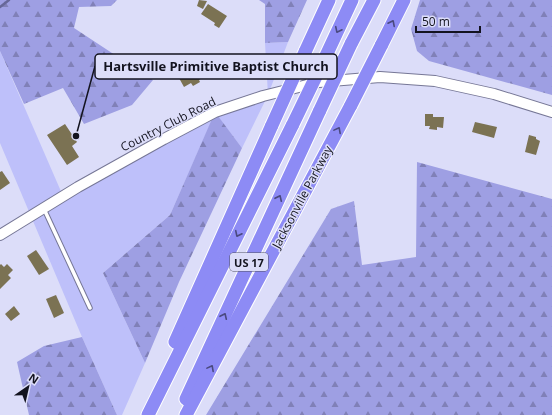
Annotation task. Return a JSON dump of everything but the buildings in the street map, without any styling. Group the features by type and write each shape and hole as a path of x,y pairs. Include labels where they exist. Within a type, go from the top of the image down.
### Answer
{"highway":[{"path":"142,415 329,0"},
{"name":"US 17","path":"148,415 293,124 352,0"},
{"name":"US 17","path":"178,415 351,44 374,0"},
{"name":"Jacksonville Parkway","path":"186,415 351,105 404,0"}],"main road":[{"name":"Country Club Road","path":"0,235 164,139 215,112 263,96 319,82 380,77 435,81 494,94 552,112"}],"lane":[{"path":"44,208 90,308"}],"shaded area":[{"path":"288,42 268,95 265,43"},
{"path":"0,51 63,196 215,112 268,95 242,148 215,113 170,215 103,273 145,363 122,415 117,415 82,337 0,143"}],"green space":[{"path":"0,0 117,0 111,6 79,7 74,28 153,80 132,105 84,124 63,88 24,104 0,51"},
{"path":"259,0 307,0 288,42 265,43 265,4"},
{"path":"420,0 552,0 552,95 429,61 417,51 411,29"},
{"path":"215,112 242,148 179,282 145,363 103,273 170,215"},
{"path":"417,162 552,199 552,415 206,415 331,209 354,201 362,265 416,257"},
{"path":"82,337 117,415 29,415 17,362 44,346"}],"waterway":[{"path":"0,7 9,0"}],"place":[{"name":"Hartsville Primitive Baptist Church","path":"76,136"}]}
